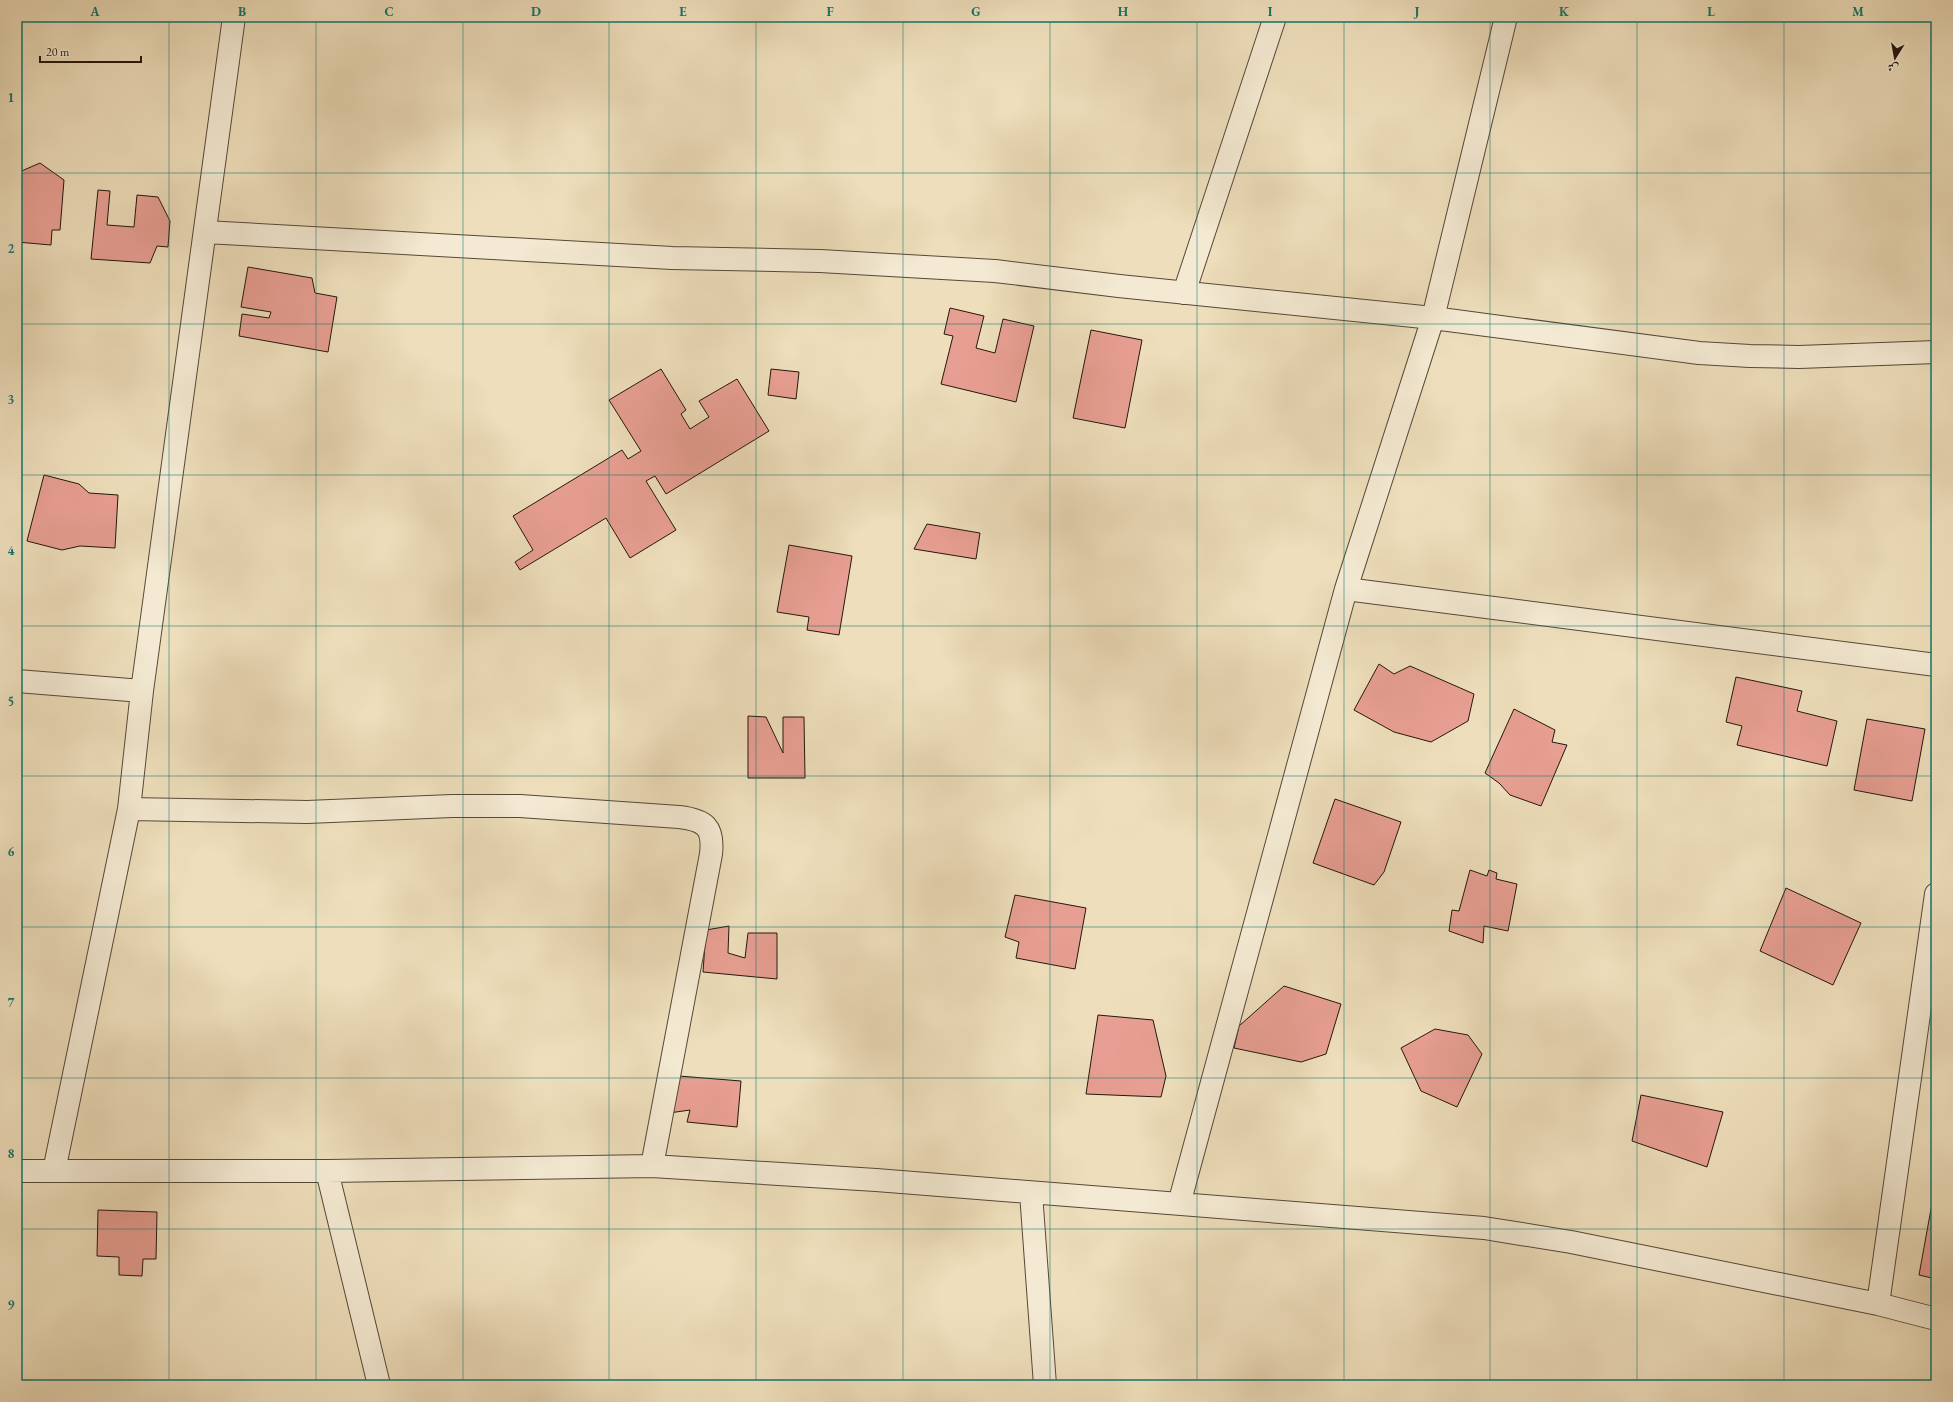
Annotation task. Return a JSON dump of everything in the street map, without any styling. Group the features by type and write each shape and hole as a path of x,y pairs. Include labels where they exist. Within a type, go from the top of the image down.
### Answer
{"street":[{"path":"54,1171 129,809 142,691 234,17"},
{"path":"1184,293 1274,17"},
{"path":"1180,1204 1346,589 1433,318 1506,17"},
{"path":"205,232 672,258 820,261 995,271 1184,293 1433,318 1700,353 1799,357 1936,352"},
{"path":"1346,589 1936,665"},
{"path":"17,680 142,691"},
{"path":"129,809 306,812 452,806 520,806 679,817 693,819 704,824 711,833 711,854 652,1166"},
{"path":"1878,1304 1936,894"},
{"path":"17,1171 327,1171 652,1166 781,1173 1031,1192 1484,1228 1571,1242 1878,1304 1936,1318"},
{"path":"327,1171 379,1385"},
{"path":"1031,1192 1045,1385"}],"building":[{"path":"40,163 64,180 60,230 52,230 51,245 17,242 17,173"},
{"path":"98,190 110,191 107,225 134,227 137,195 158,197 170,221 168,247 157,246 150,263 91,259"},
{"path":"248,267 312,278 315,293 337,297 328,352 239,336 242,314 269,318 271,312 241,307"},
{"path":"950,308 984,316 976,348 995,353 1003,319 1034,326 1016,402 941,384 953,336 944,334"},
{"path":"1091,330 1142,340 1125,428 1073,418"},
{"path":"661,369 686,410 681,414 690,429 709,417 699,401 737,379 769,431 666,494 655,476 646,481 676,530 630,558 606,518 520,570 515,562 533,550 513,516 622,450 628,459 641,451 609,400"},
{"path":"771,369 799,372 796,399 768,395"},
{"path":"44,475 79,484 89,493 118,495 115,548 80,546 62,550 27,541"},
{"path":"927,524 980,533 976,559 914,549"},
{"path":"789,545 852,556 839,635 807,630 809,617 777,612"},
{"path":"1379,664 1394,674 1410,666 1474,694 1468,721 1431,742 1394,732 1354,710"},
{"path":"1736,677 1802,691 1797,711 1837,721 1827,766 1737,745 1742,726 1726,722"},
{"path":"1514,709 1555,730 1552,742 1567,745 1541,806 1510,795 1499,783 1485,773"},
{"path":"748,716 766,717 783,753 783,717 804,717 805,778 748,778"},
{"path":"1867,719 1925,729 1912,801 1854,790"},
{"path":"1335,799 1401,822 1384,872 1374,885 1313,863"},
{"path":"1470,870 1487,876 1489,870 1497,873 1496,879 1517,884 1508,931 1484,926 1483,943 1449,931 1452,910 1459,911"},
{"path":"1786,888 1861,923 1833,985 1760,951"},
{"path":"1015,895 1086,908 1075,969 1016,958 1019,942 1005,937"},
{"path":"729,926 728,953 745,958 748,933 777,933 777,979 703,972 706,930"},
{"path":"1284,986 1341,1004 1326,1054 1301,1062 1234,1048 1239,1026"},
{"path":"1098,1015 1153,1020 1166,1076 1161,1097 1086,1094"},
{"path":"1435,1029 1468,1035 1482,1054 1457,1107 1421,1091 1401,1048"},
{"path":"679,1076 741,1081 737,1127 687,1122 690,1110 669,1113"},
{"path":"1641,1095 1723,1112 1707,1167 1632,1141"},
{"path":"1936,1187 1936,1279 1919,1275"},
{"path":"98,1210 157,1212 156,1259 143,1259 142,1276 119,1275 119,1257 97,1256"}]}
